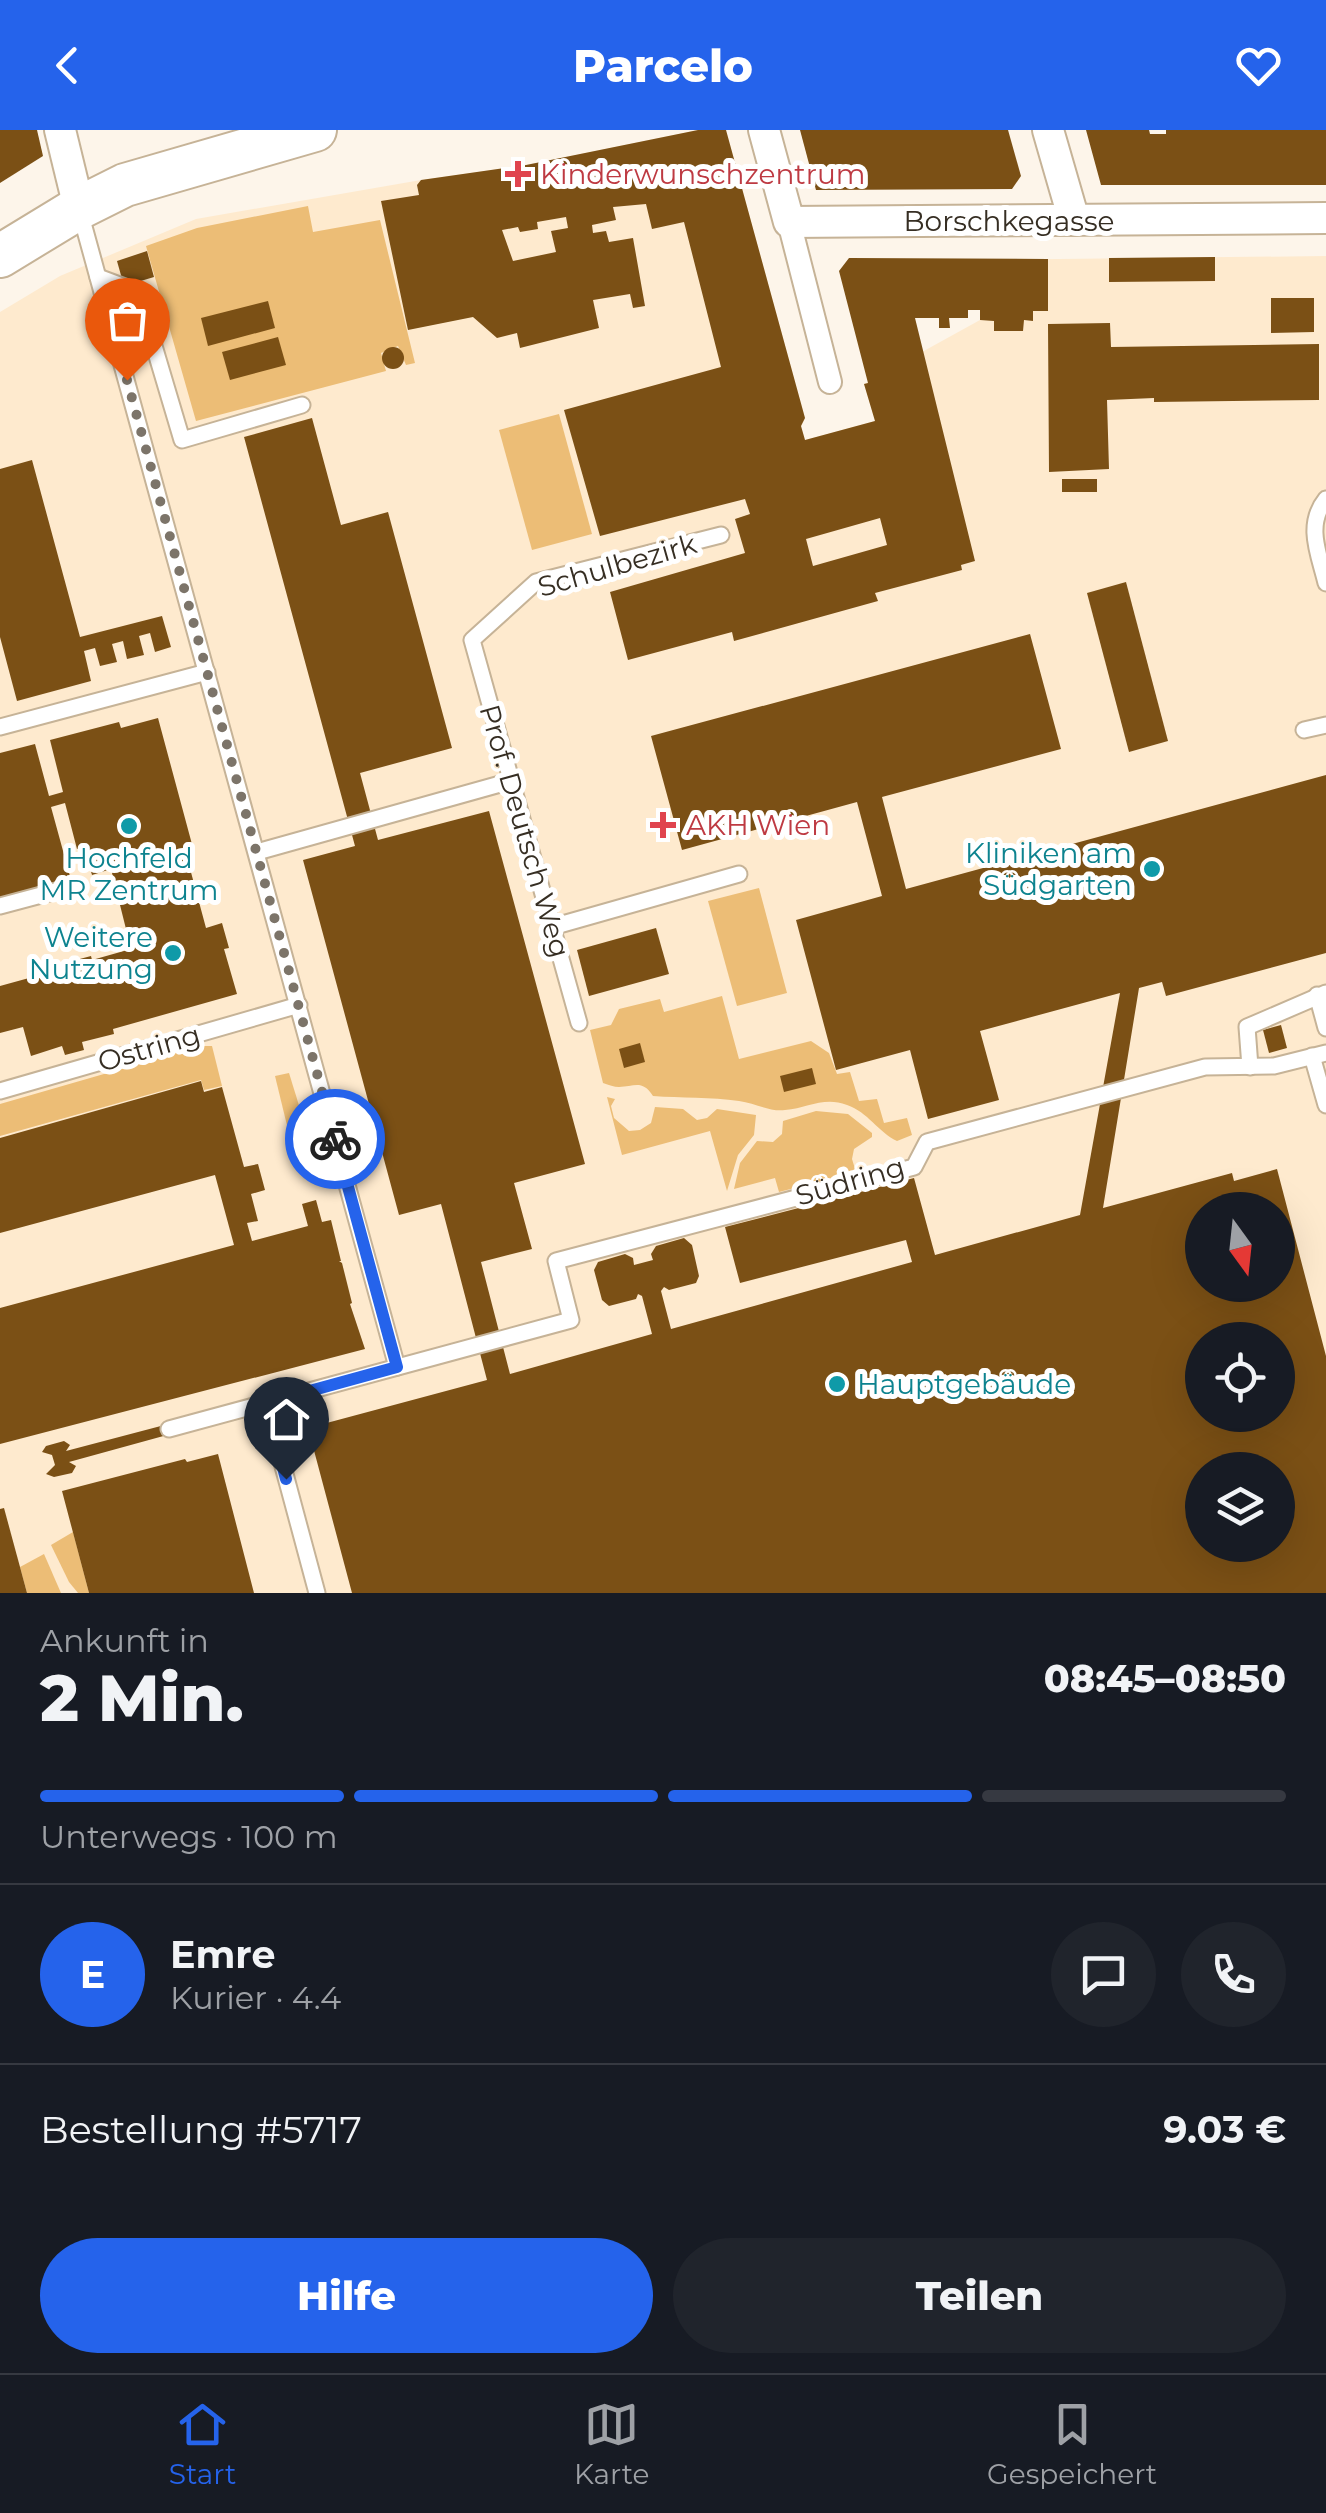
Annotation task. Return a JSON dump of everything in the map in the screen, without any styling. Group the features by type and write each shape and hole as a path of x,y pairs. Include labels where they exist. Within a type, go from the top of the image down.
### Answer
{"main road":[{"path":"0,256 125,185 315,130"}],"street":[{"path":"60,130 79,208"},
{"path":"764,130 830,382"},
{"path":"1048,130 1074,220"},
{"name":"Borschkegasse","path":"788,222 1326,218"}],"lane":[{"path":"79,208 397,1367 170,1429"},
{"path":"98,277 138,292 182,440 302,405"},
{"path":"1326,499 1312,529 1326,584"},
{"name":"Schulbezirk","path":"472,640 536,582 721,535"},
{"name":"Prof. Deutsch Weg","path":"472,640 578,1023"},
{"path":"0,727 207,672"},
{"path":"1304,730 1326,724"},
{"path":"256,852 511,781"},
{"path":"552,926 738,874"},
{"path":"0,906 60,890"},
{"path":"1250,1067 1247,1027 1321,994 1326,1028"},
{"name":"Ostring","path":"0,1092 299,1005"},
{"path":"1319,1054 1326,1105"},
{"name":"Südring","path":"397,1367 571,1320 556,1261 914,1166 928,1142 1206,1067 1274,1066 1319,1054"},
{"path":"266,1403 316,1593"}],"shaded area":[{"name":"AKH Wien","path":"698,130 726,130 805,418 801,427 805,440 875,421 864,384 980,320 980,260 1326,256 1326,1593 0,1593 0,312 60,276 196,219 527,165"},
{"path":"308,206 313,232 380,220 415,363 406,365 398,346 381,353 386,371 196,421 146,246 197,228"},
{"path":"559,414 592,534 532,550 499,430"},
{"path":"759,888 787,993 737,1006 708,901"},
{"path":"722,996 739,1059 811,1041 829,1053 837,1074 850,1072 859,1101 877,1099 884,1123 907,1118 912,1135 897,1141 861,1112 839,1103 779,1110 728,1100 653,1096 638,1085 617,1087 603,1083 590,1030 611,1025 619,1009 660,999 664,1012"},
{"path":"212,1046 222,1086 204,1090 201,1080 0,1136 0,1104"},
{"path":"289,1073 310,1141 292,1146 275,1076"},
{"path":"607,1097 615,1099 611,1106 614,1118 629,1131 651,1123 655,1107 683,1109 697,1120 707,1118 717,1109 756,1115 754,1135 738,1155 727,1191 710,1131 622,1155"},
{"path":"816,1111 848,1114 872,1133 854,1149 856,1172 779,1192 775,1178 734,1189 740,1163 757,1141 773,1142 782,1134 783,1121"},
{"path":"73,1532 89,1593 78,1593 69,1582 51,1545"},
{"path":"44,1554 61,1593 27,1593 20,1567"}],"building":[{"path":"0,130 37,130 43,156 0,183"},
{"path":"698,130 726,130 805,418 801,426 805,440 875,421 839,271 849,258 1048,259 1048,311 1033,311 1033,321 1024,320 1023,331 994,331 994,321 980,320 980,310 968,310 968,318 949,318 950,328 939,328 939,318 915,318 975,561 961,565 962,570 875,593 878,601 734,641 732,632 628,660 610,592 745,553 735,519 750,514 745,499 600,536 564,410 721,367 684,222 652,229 646,204 613,207 616,220 592,225 593,233 606,231 609,242 633,238 645,306 633,308 630,294 593,300 599,328 520,348 517,333 497,338 473,317 408,330 381,201 419,195 417,185 421,180 526,165","holes":["566,217 568,228 551,231 556,252 513,261 502,230 538,229 537,222","880,518 887,545 813,566 806,539"]},
{"path":"800,130 1008,130 1021,176 1012,189 816,190"},
{"path":"1086,130 1149,130 1150,134 1166,134 1166,130 1326,130 1326,185 1101,185"},
{"path":"147,251 154,277 124,286 117,261"},
{"path":"1215,257 1215,281 1109,282 1109,258"},
{"path":"1271,298 1314,298 1314,332 1271,333"},
{"path":"268,301 275,328 208,346 201,318"},
{"path":"1110,323 1111,347 1319,344 1319,400 1107,400 1109,469 1049,472 1048,324"},
{"path":"278,337 286,365 230,380 222,352"},
{"path":"393,347 401,350 401,366 393,369 385,366 382,358 385,350"},
{"path":"312,418 341,525 388,512 452,748 360,773 378,840 489,811 585,1164 514,1183 532,1249 481,1262 510,1374 652,1334 642,1296 638,1294 636,1299 609,1306 602,1300 594,1270 598,1262 625,1254 633,1258 634,1265 653,1260 651,1254 656,1246 684,1238 692,1245 699,1276 696,1283 669,1290 664,1287 661,1291 671,1329 912,1262 906,1240 740,1283 725,1227 914,1178 935,1255 1080,1215 1120,993 980,1031 999,1100 928,1119 910,1050 836,1070 796,920 882,896 857,802 682,850 651,736 1030,634 1061,749 882,797 906,889 1326,775 1326,953 1166,996 1162,982 1139,988 1103,1208 1232,1173 1234,1181 1277,1169 1283,1192 1185,1192 1185,1302 1295,1302 1295,1238 1326,1356 1326,1593 352,1593 308,1428 487,1380 441,1204 399,1215 303,860 355,846 244,437"},
{"path":"32,460 80,637 162,616 171,647 155,652 150,633 139,636 144,655 127,659 123,641 112,644 117,662 100,666 95,648 84,651 91,681 17,701 0,637 0,469"},
{"path":"1062,479 1097,479 1097,492 1062,492"},
{"path":"1126,582 1168,741 1129,752 1087,593"},
{"path":"158,718 193,848 185,850 206,928 222,923 229,948 224,949 237,994 113,1029 114,1034 82,1042 84,1050 65,1055 62,1046 31,1056 23,1027 0,1033 0,986 58,970 57,965 131,949 111,869 92,875 84,847 77,849 65,803 51,807 71,880 0,899 0,753 35,744 49,796 63,792 50,740 119,722 121,728"},
{"path":"656,928 669,974 589,996 577,950"},
{"path":"1281,1025 1287,1048 1269,1053 1263,1030"},
{"path":"640,1043 645,1062 624,1068 619,1049"},
{"path":"812,1068 816,1084 784,1092 780,1076"},
{"path":"201,1081 204,1092 222,1087 244,1167 258,1164 265,1190 251,1194 258,1221 247,1223 252,1241 308,1226 302,1204 316,1200 322,1222 331,1220 350,1304 365,1349 0,1444 0,1308 234,1245 215,1175 0,1233 0,1138"},
{"path":"176,1422 178,1432 69,1462 76,1466 72,1473 54,1477 46,1474 55,1465 52,1455 42,1452 46,1446 64,1441 70,1445 66,1451"},
{"path":"218,1454 254,1593 89,1593 62,1491"},
{"path":"4,1508 27,1593 0,1593 0,1509"}],"way so far":[{"path":"127,380 335,1139"}],"place":[{"name":"Kinderwunschzentrum","path":"518,174"},
{"name":"AKH Wien","path":"663,825"},
{"name":"Hochfeld MR Zentrum","path":"129,826"},
{"name":"Kliniken am Südgarten","path":"1152,869"},
{"name":"Weitere Nutzung","path":"173,953"},
{"name":"Hauptgebäude","path":"837,1384"}],"route":[{"path":"286,1479 266,1403 397,1367 335,1139"}]}
